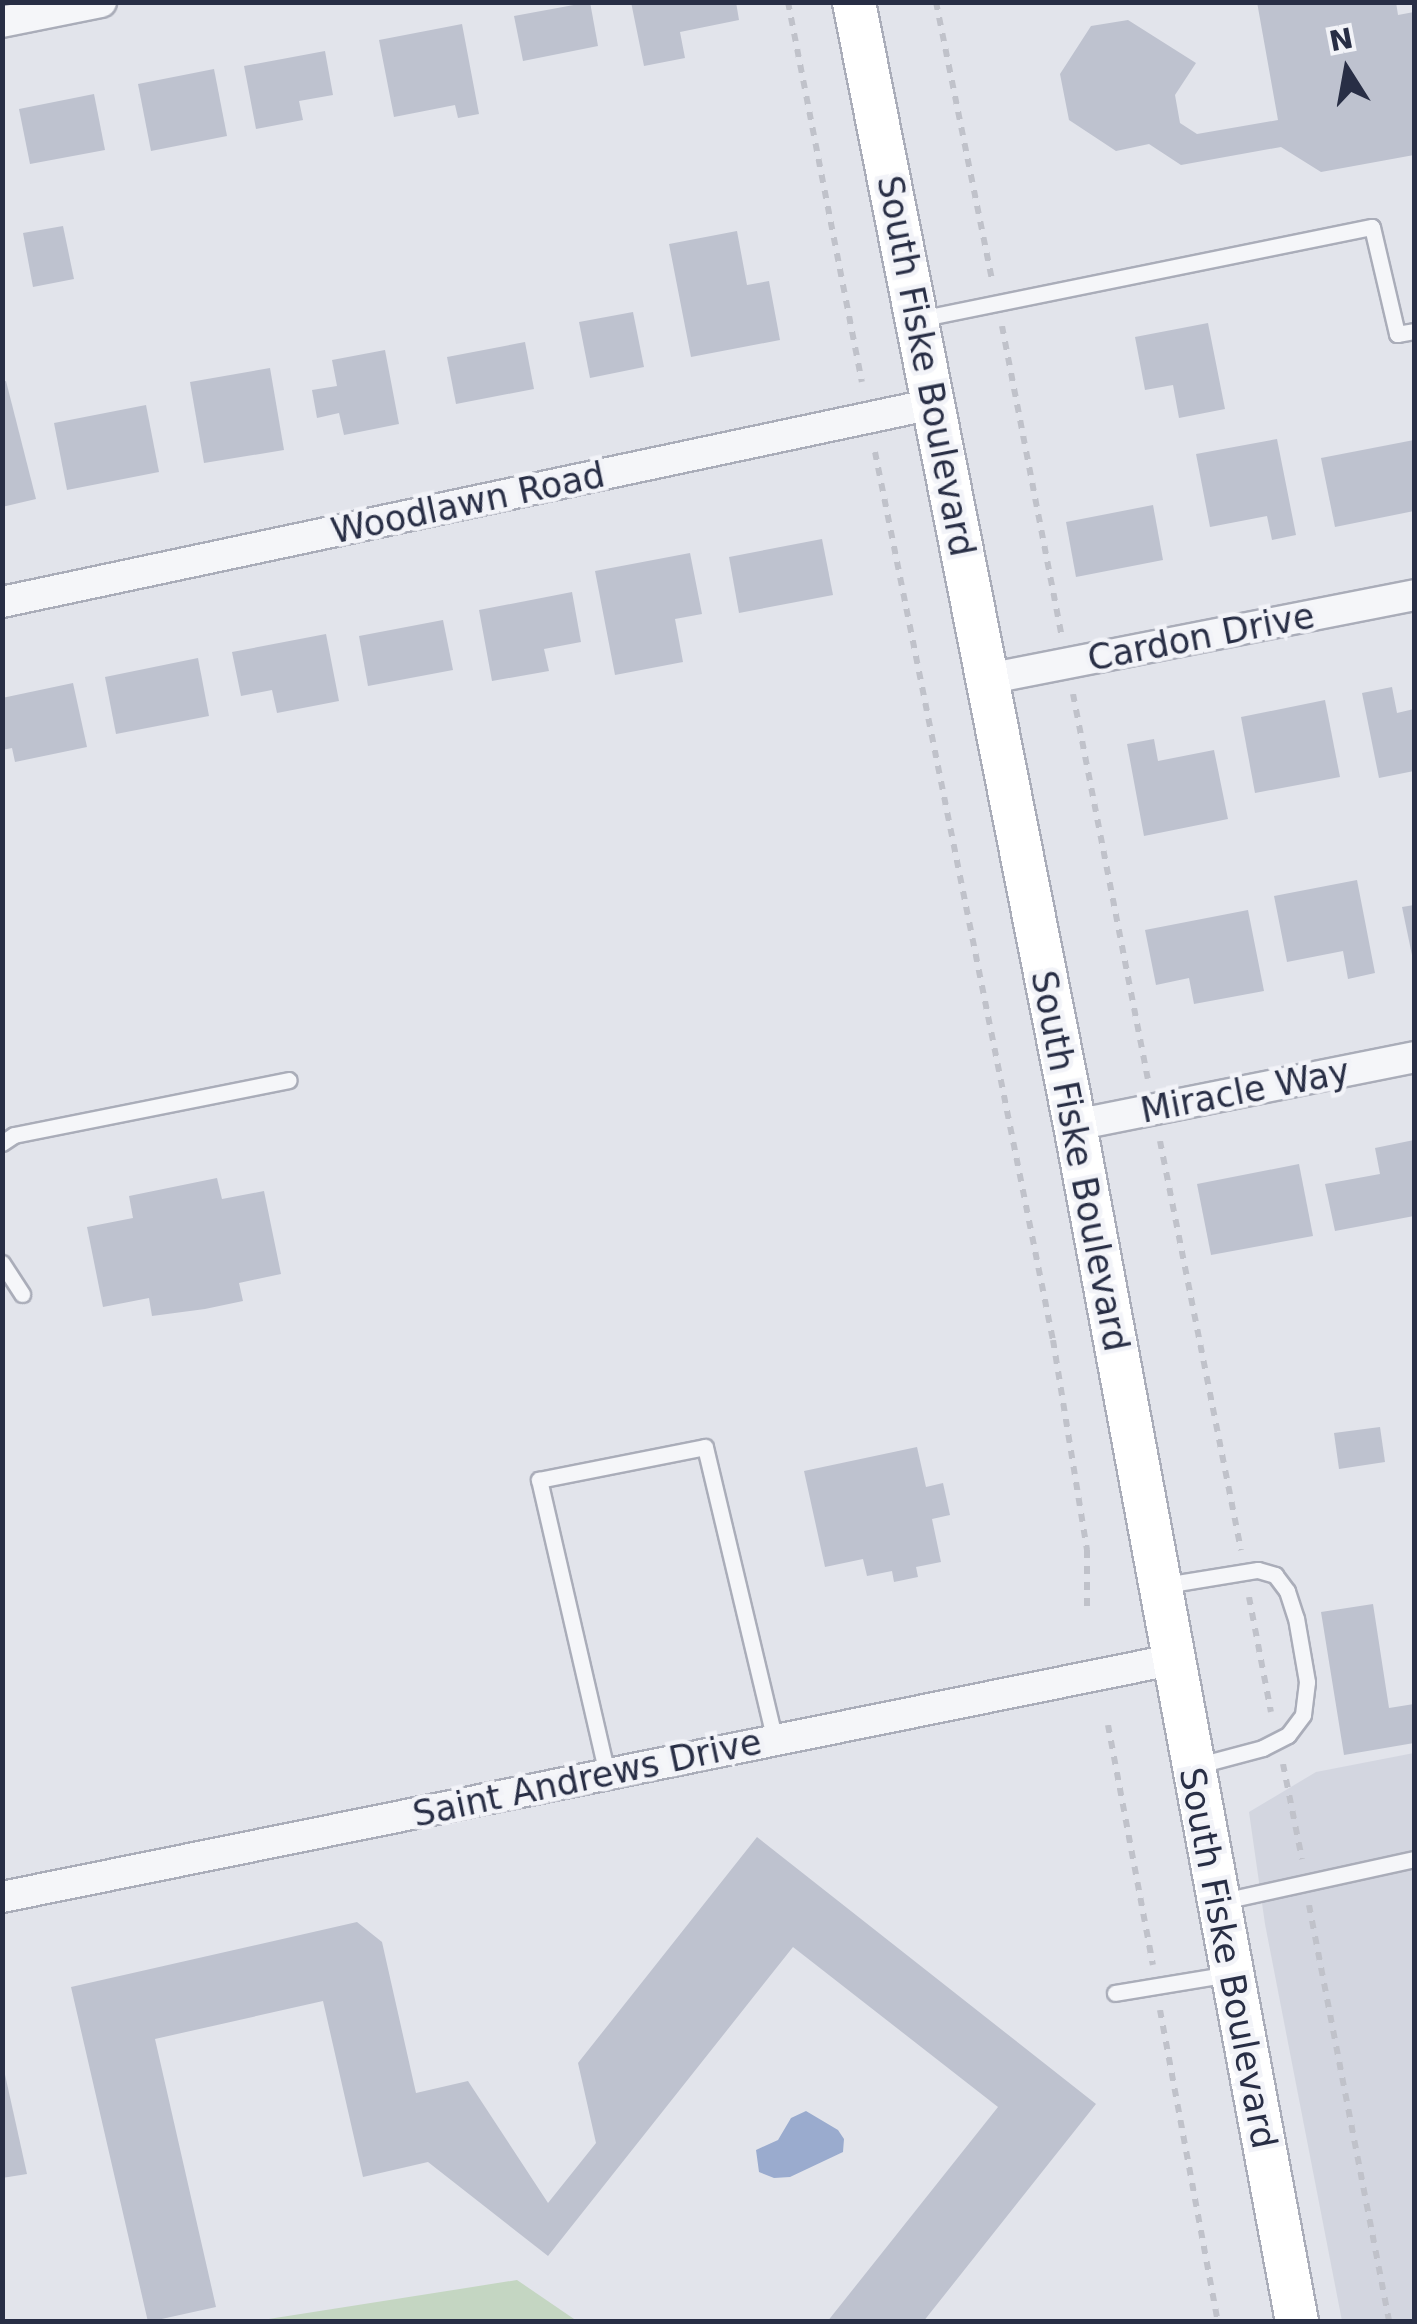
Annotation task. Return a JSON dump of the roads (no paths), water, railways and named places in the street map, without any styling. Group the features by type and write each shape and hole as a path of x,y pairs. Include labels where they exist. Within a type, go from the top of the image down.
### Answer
{"main road":[{"name":"South Fiske Boulevard","path":"854,2 1075,1125 1171,1660 1297,2322"}],"street":[{"path":"2,22 101,2"},
{"name":"Woodlawn Road","path":"2,602 934,404"},
{"name":"Cardon Drive","path":"987,680 1414,595"},
{"name":"Miracle Way","path":"1075,1125 1414,1057"},
{"name":"Saint Andrews Drive","path":"2,1897 1171,1660"}],"lane":[{"path":"916,320 1372,227 1397,334 1414,331"},
{"path":"2,1142 14,1135 289,1080"},
{"path":"2,1263 22,1294"},
{"path":"607,1774 540,1480 705,1447 775,1740"},
{"path":"1158,1586 1258,1570 1275,1575 1287,1590 1296,1618 1306,1682 1303,1715 1288,1735 1263,1748 1191,1767"},
{"path":"1218,1903 1414,1859"},
{"path":"1115,1994 1231,1974"}],"water":[{"path":"806,2111 838,2130 844,2139 843,2152 790,2177 774,2178 759,2172 756,2150 778,2140 791,2118"}]}
